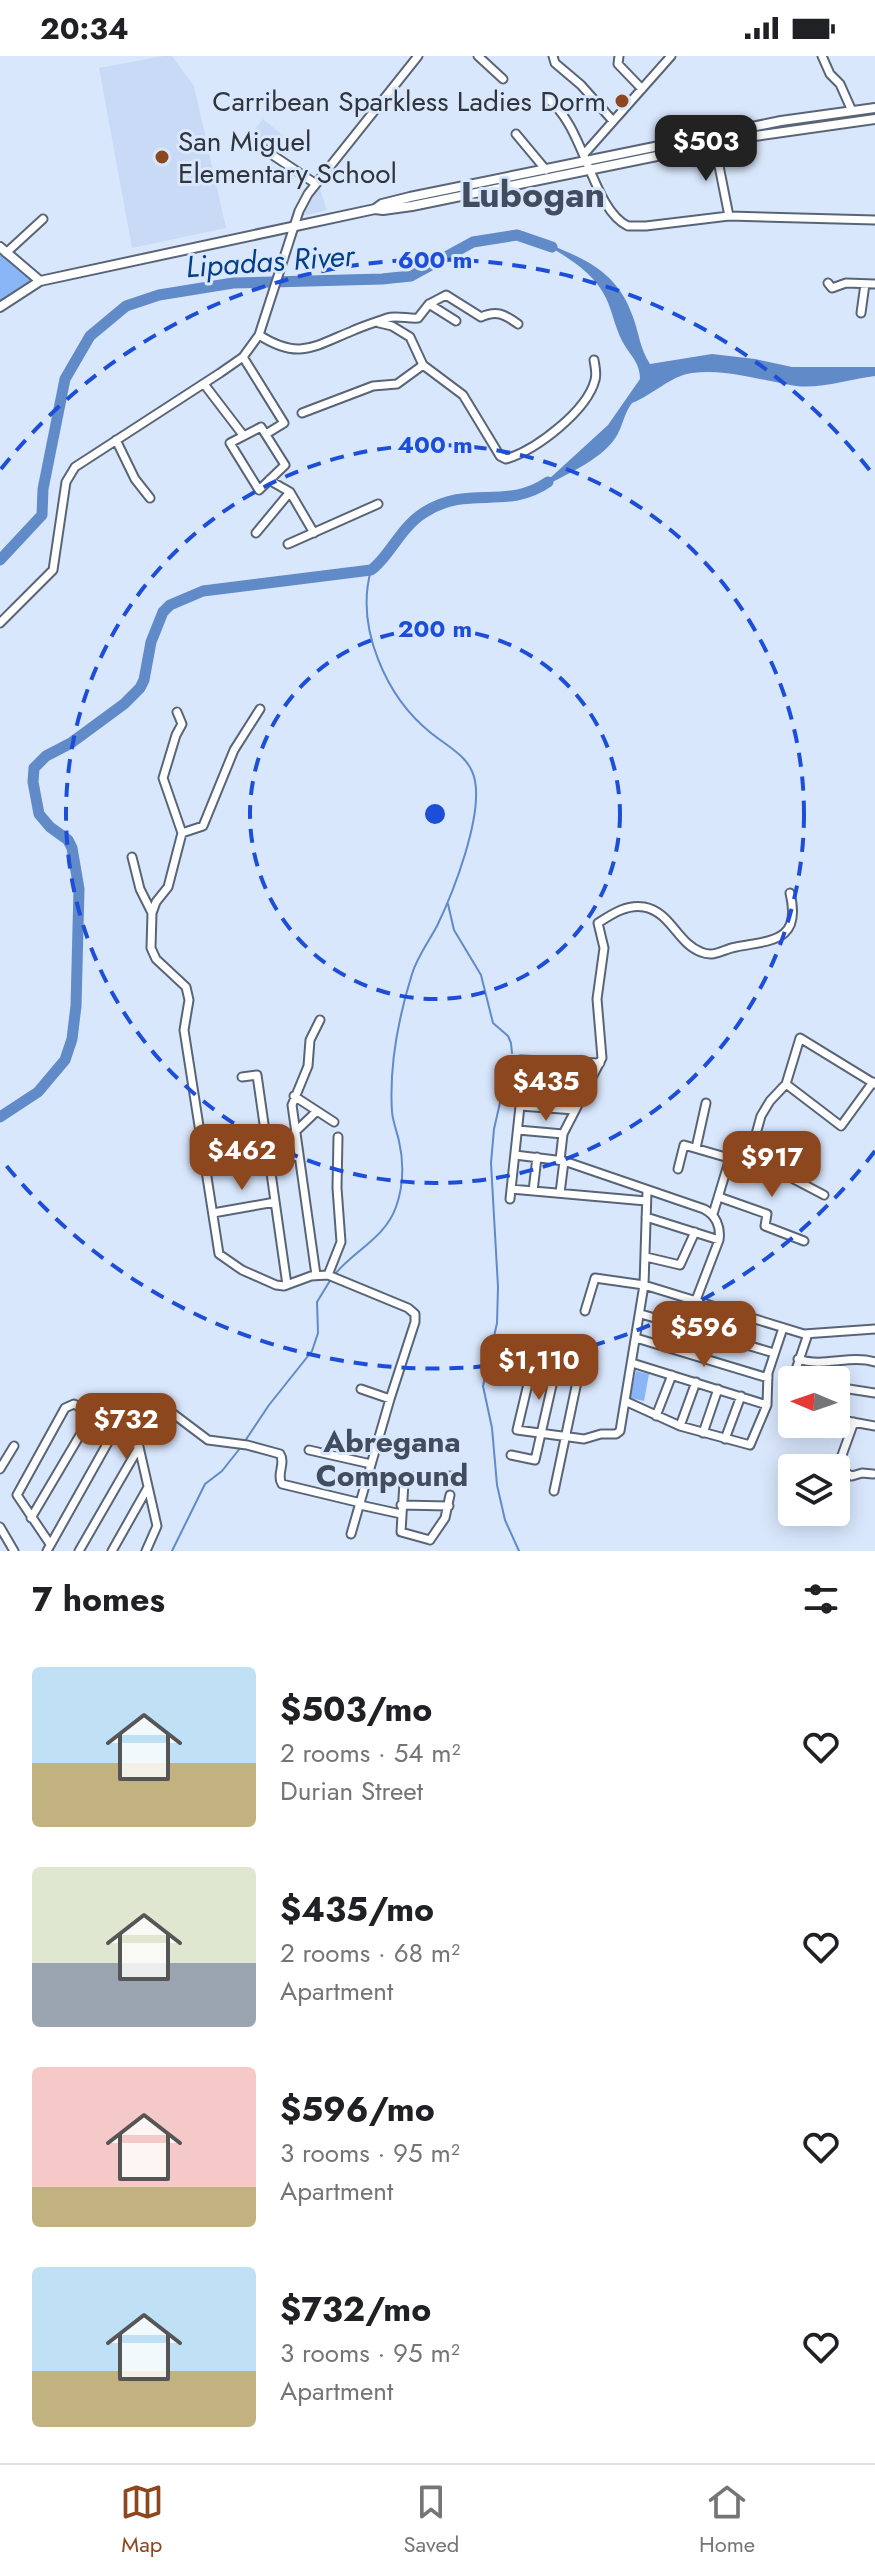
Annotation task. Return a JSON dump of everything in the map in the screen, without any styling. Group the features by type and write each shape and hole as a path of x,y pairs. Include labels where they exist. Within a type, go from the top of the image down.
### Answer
{"main road":[{"path":"713,140 781,121 875,108"},
{"path":"375,209 382,204 410,197 587,161 713,140 875,119"},
{"path":"0,307 40,281 375,209 412,206 587,161"},
{"path":"3,250 40,281"}],"street":[{"path":"0,623 53,570 69,474 81,462 243,357 259,335 302,205 418,56"},
{"path":"478,56 503,79"},
{"path":"553,56 555,63 581,85 613,121"},
{"path":"619,56 618,64 642,89"},
{"path":"587,161 613,121 671,56"},
{"path":"822,56 852,111"},
{"path":"546,98 556,105 613,213 628,226 729,216 874,219"},
{"path":"516,134 546,170"},
{"path":"713,140 729,216"},
{"path":"265,150 316,184"},
{"path":"3,250 43,219"},
{"path":"828,283 832,288 846,283 875,284"},
{"path":"861,313 865,284"},
{"path":"259,335 281,348 297,350 317,346 389,317 416,318 429,304 446,295 481,317 502,313 518,324"},
{"path":"429,304 456,321"},
{"path":"379,323 392,326 410,337 423,365 463,395 500,456 506,459 549,438 581,405 595,382 594,360"},
{"path":"243,357 284,423 266,434"},
{"path":"302,413 373,386 393,386 423,365"},
{"path":"204,384 243,435"},
{"path":"261,427 285,465 259,490 230,443 243,435 261,427"},
{"path":"116,440 135,479 150,498"},
{"path":"269,480 290,492 314,533"},
{"path":"256,533 290,492"},
{"path":"288,544 378,504"},
{"path":"182,833 203,826 234,750 260,709"},
{"path":"152,913 168,887 182,833 164,784 176,735 182,724 177,712"},
{"path":"132,857 140,889 152,913 152,954 182,981 188,993 184,1030 218,1249 224,1260 271,1283 287,1285 316,1275 328,1275 408,1308 415,1314 351,1534"},
{"path":"560,1193 563,1134 600,1063 603,1049 597,999 604,948 598,923 621,909 645,907 666,919 691,947 717,955 732,948 764,944 783,934 793,916 790,893"},
{"path":"316,1275 295,1132 294,1096 308,1066 309,1045 320,1020"},
{"path":"748,1163 764,1108 786,1084 800,1038 874,1083 841,1126 786,1084"},
{"path":"510,1199 520,1106 518,1063 522,1058 600,1063"},
{"path":"242,1077 257,1075 287,1285"},
{"path":"520,1084 587,1087"},
{"path":"294,1096 334,1122"},
{"path":"696,1148 706,1103"},
{"path":"520,1106 575,1110"},
{"path":"295,1132 317,1111"},
{"path":"518,1130 563,1134"},
{"path":"328,1275 341,1242 337,1188 338,1137"},
{"path":"678,1169 684,1145 795,1178 824,1195"},
{"path":"205,1161 269,1155 299,1156"},
{"path":"515,1155 562,1161 713,1214"},
{"path":"533,1191 537,1157"},
{"path":"696,1300 719,1240 713,1214 730,1158"},
{"path":"511,1189 646,1201"},
{"path":"532,1367 517,1430 584,1439 620,1431 641,1314 647,1191"},
{"path":"719,1197 767,1214 765,1226 804,1241"},
{"path":"213,1213 275,1202"},
{"path":"646,1217 719,1240"},
{"path":"646,1257 680,1265 695,1232"},
{"path":"585,1311 595,1278 644,1285 808,1334 875,1329"},
{"path":"641,1314 774,1353"},
{"path":"625,1401 680,1426 752,1444 767,1405 768,1378 783,1328"},
{"path":"796,1366 808,1334"},
{"path":"636,1338 768,1378"},
{"path":"798,1359 815,1364 875,1362"},
{"path":"632,1363 767,1405"},
{"path":"511,1455 535,1460 555,1372"},
{"path":"656,1416 672,1375"},
{"path":"554,1491 578,1377"},
{"path":"680,1426 696,1382"},
{"path":"361,1389 390,1399"},
{"path":"703,1433 718,1389"},
{"path":"850,1389 875,1392"},
{"path":"725,1439 741,1396"},
{"path":"155,1400 208,1440 247,1445 280,1454 282,1484 361,1504 401,1509 449,1506"},
{"path":"48,1548 17,1495 65,1408 74,1404 116,1428 139,1447 157,1526 146,1551"},
{"path":"31,1518 93,1413"},
{"path":"850,1421 875,1426"},
{"path":"854,1422 837,1469 852,1476 874,1473"},
{"path":"48,1548 116,1428"},
{"path":"0,1469 14,1446"},
{"path":"79,1551 139,1447"},
{"path":"309,1450 371,1464"},
{"path":"450,1495 445,1518 432,1544 401,1532 404,1482 408,1478 458,1476"},
{"path":"112,1551 147,1489"},
{"path":"0,1527 14,1551"}],"shaded area":[{"name":"San Miguel Elementary School","path":"172,56 194,86 226,228 132,248 99,68"},
{"path":"263,119 287,139 275,153 251,134"},
{"path":"317,187 327,210 302,216"},
{"path":"541,241 584,260 618,288 633,317 650,364 712,354 792,367 875,367 875,376 806,387 718,372 684,375 632,403 616,437 601,453 537,490 608,425 640,379 637,365 622,341 600,288 578,265"},
{"path":"0,253 34,282 0,303"},
{"path":"636,1371 649,1374 644,1401 630,1398"}],"waterway":[{"name":"Lipadas River","path":"0,560 42,515 43,489 65,379 90,336 126,306 159,295 233,283 411,276 473,242 517,235 552,247"},
{"path":"0,1117 38,1092 65,1060 72,1039 76,1006 79,889 72,848 68,840 39,814 33,782 34,768 46,756 71,743 124,704 140,688 151,642 163,612 170,605 203,591 371,570 416,518 441,504 517,495 548,482"},
{"path":"335,1274 385,1227 396,1207 402,1158 391,1094 399,1025 414,968 437,926 458,874 471,834 476,796 469,765 415,718 388,681 371,637 367,614 371,570"},
{"path":"448,904 454,930 481,975 493,1023 508,1036 512,1053"},
{"path":"510,1059 494,1129 491,1163 497,1323 483,1386 492,1428 497,1485 505,1520 519,1551"},
{"path":"245,1441 312,1351 318,1333 317,1302 331,1279"},
{"path":"172,1551 205,1484 222,1471 241,1447"}],"place":[{"name":"Carribean Sparkless Ladies Dorm","path":"622,101"},
{"name":"San Miguel Elementary School","path":"162,157"}],"district":[{"name":"Lubogan","path":"533,194"},
{"name":"Abregana Compound","path":"392,1458"}]}
